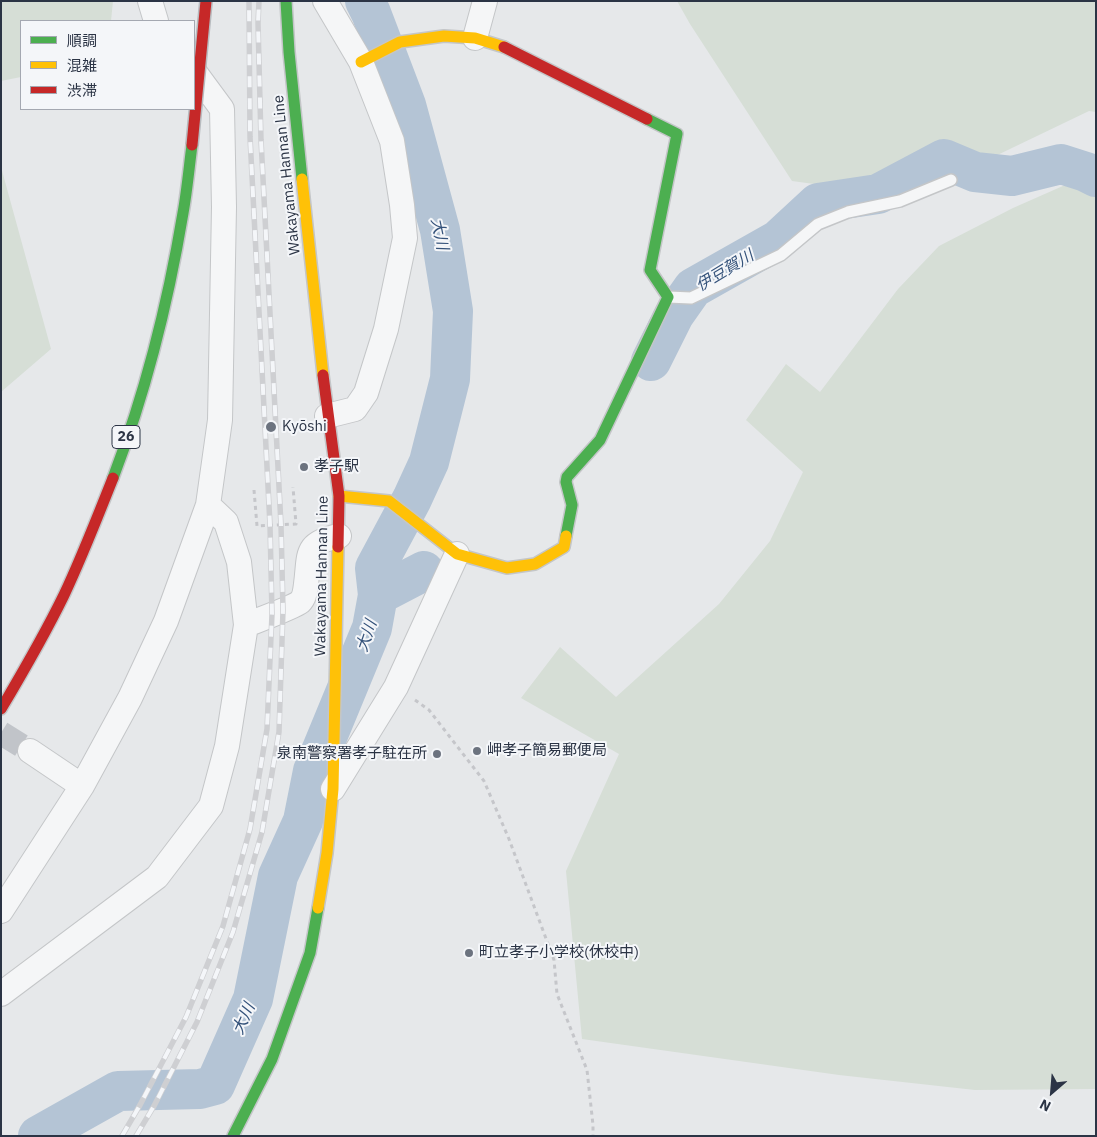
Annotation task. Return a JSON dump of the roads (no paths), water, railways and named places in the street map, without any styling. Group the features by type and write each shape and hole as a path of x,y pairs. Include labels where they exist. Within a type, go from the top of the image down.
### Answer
{"main road":[{"name":"26","path":"1,709 54,616 96,520 133,418 160,322 181,224 192,145 206,1"},
{"name":"Wakayama Hannan Line","path":"233,1136 272,1059 310,953 327,853 333,781 339,496 327,416 289,52 286,1"},
{"path":"339,496 389,501 457,554 508,568 535,564 564,547 572,505 566,482 567,478 600,440 672,297 650,270 677,134 505,47 475,38 444,36 400,42 368,59"}],"street":[{"path":"150,1 156,20"},
{"path":"325,1 368,59 392,141 405,238 386,330 366,393 355,409 327,416"},
{"path":"475,38 485,1"},
{"path":"1,911 82,786 130,698 166,621 208,505 220,420 224,207 222,109 195,72"},
{"path":"1,994 157,877 211,806 226,746 246,625 239,562 234,546 226,522 208,505"},
{"path":"246,625 299,603 305,594 310,552 316,544 338,536"},
{"path":"333,781 396,687 457,554"},
{"path":"30,751 82,786"}],"lane":[{"path":"672,297 691,298 781,254 818,224 848,212 900,201 951,180"}],"waterway":[{"name":"大川","path":"38,1136 118,1091 200,1089 215,1085 253,999 278,876 303,821 313,771 372,628 378,595 375,568 412,499 429,462 450,379 453,311 440,230 406,105 365,1"},
{"name":"伊豆賀川","path":"651,361 674,315 693,288 778,240 818,203 878,194 944,159 975,172 1012,176 1061,164 1096,177"},
{"name":"伊豆賀川","path":"378,595 424,571"}],"tunnel":[{"path":"1,733 30,751"}],"railway":[{"path":"122,1136 186,1017 223,926 250,829 267,729 272,614 270,525 250,137 249,1"},
{"path":"136,1136 154,1106 197,1022 233,932 262,832 279,732 283,610 281,525 261,140 259,1"}],"place":[{"name":"Kyōshi","path":"271,427"},
{"name":"孝子駅","path":"304,467"},
{"name":"岬孝子簡易郵便局","path":"477,751"},
{"name":"泉南警察署孝子駐在所","path":"437,754"},
{"name":"町立孝子小学校(休校中)","path":"469,953"}]}
